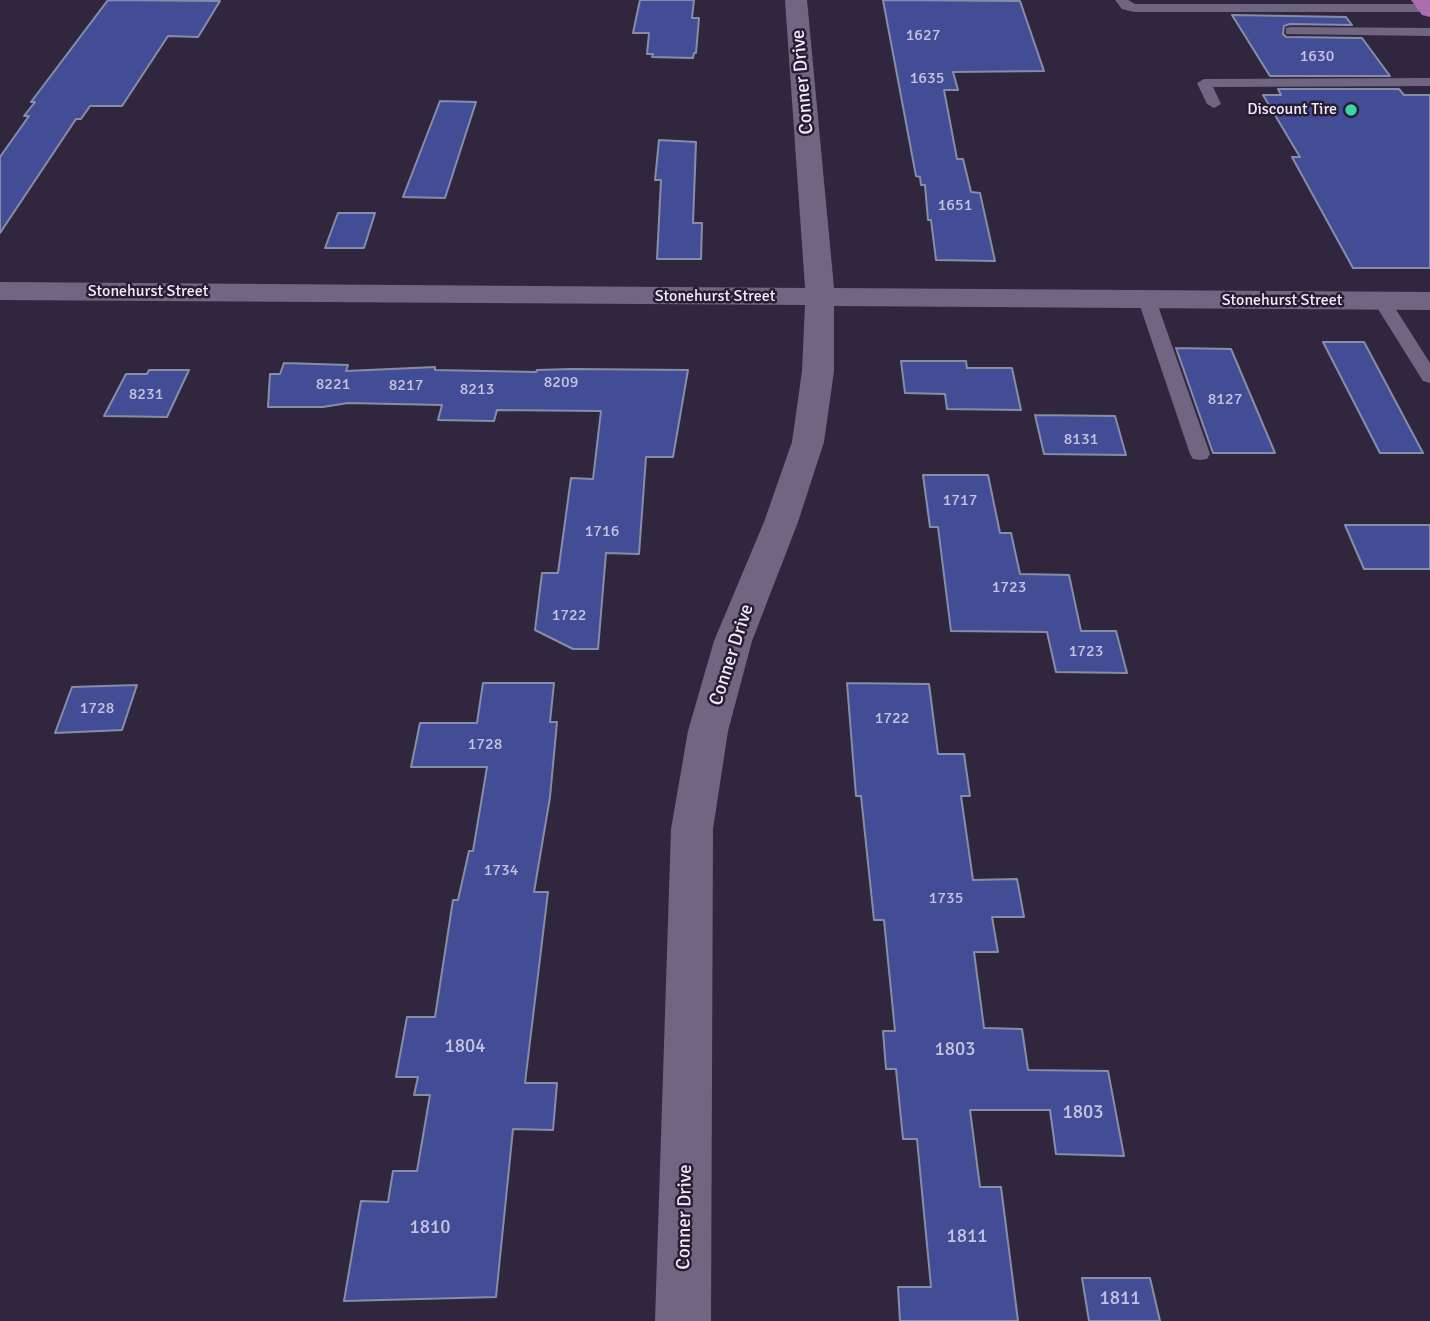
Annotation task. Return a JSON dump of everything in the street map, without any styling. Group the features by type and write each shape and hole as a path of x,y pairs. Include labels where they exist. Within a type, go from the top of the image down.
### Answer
{"street":[{"name":"Conner Drive","path":"683,1321 692,830 708,731 733,641 808,442 818,371 820,298 796,0"},
{"name":"Stonehurst Street","path":"0,291 1430,301"}],"lane":[{"path":"1121,0 1134,8 1305,4 1427,6"},
{"path":"1290,32 1430,32"},
{"path":"1214,104 1204,83 1430,82"},
{"path":"1147,300 1200,454"},
{"path":"1382,301 1422,350 1430,377"}],"building":[{"path":"108,0 220,1 198,37 168,36 122,106 90,106 81,119 76,119 0,233 0,157 29,116 24,116 35,102 31,102"},
{"path":"640,0 694,0 692,18 699,18 696,53 693,58 652,57 653,54 647,54 649,33 633,33"},
{"path":"883,0 1020,1 1044,71 953,72 958,90 944,90 957,159 963,159 971,192 980,193 995,261 936,260 931,220 928,220 925,185 921,185 920,177 916,176"},
{"path":"1232,15 1346,17 1352,25 1290,24 1284,26 1283,34 1286,37 1362,38 1390,76 1270,76"},
{"path":"1278,89 1399,89 1404,95 1430,95 1430,268 1353,268 1292,157 1300,157 1263,95 1281,95"},
{"path":"440,101 476,102 445,198 403,197"},
{"path":"659,140 696,142 693,223 702,223 701,259 657,259 661,180 655,180"},
{"path":"338,213 375,213 364,248 325,248"},
{"path":"1323,342 1364,342 1423,453 1380,453"},
{"path":"1176,348 1231,349 1275,453 1213,453"},
{"path":"901,361 966,361 967,368 1012,368 1021,410 947,409 945,394 905,393"},
{"path":"284,363 348,365 346,371 435,367 435,370 536,372 572,369 688,370 673,457 646,457 639,554 606,553 598,649 573,649 535,630 542,573 558,573 571,478 593,479 601,411 497,410 494,421 438,420 442,405 348,403 323,407 268,407 270,374 280,374"},
{"path":"149,370 189,370 167,417 104,416 126,374 147,374"},
{"path":"1035,415 1115,416 1126,455 1044,454"},
{"path":"923,475 988,475 1000,533 1011,533 1020,574 1069,575 1081,631 1116,631 1127,673 1056,672 1047,632 951,631 938,527 930,527"},
{"path":"1345,525 1430,525 1430,569 1364,569"},
{"path":"483,683 554,683 550,722 557,722 550,797 534,892 548,892 525,1083 557,1083 553,1130 513,1129 496,1297 344,1301 361,1201 388,1202 393,1171 417,1171 430,1095 414,1095 418,1077 396,1077 407,1017 435,1017 453,900 458,900 469,851 473,851 487,767 411,767 420,723 477,723"},
{"path":"847,683 929,684 938,754 964,754 970,796 961,796 973,880 1017,879 1024,917 992,917 998,952 974,952 984,1028 1022,1029 1028,1070 1108,1071 1124,1156 1056,1154 1050,1110 970,1110 980,1187 1001,1187 1018,1321 900,1321 898,1287 931,1287 917,1139 903,1139 896,1069 886,1069 883,1031 895,1031 884,920 874,920 861,796 856,796"},
{"path":"137,685 122,730 55,733 72,687"},
{"path":"1082,1278 1150,1278 1160,1321 1089,1321"}],"place":[{"name":"Discount Tire","path":"1351,110"}]}
